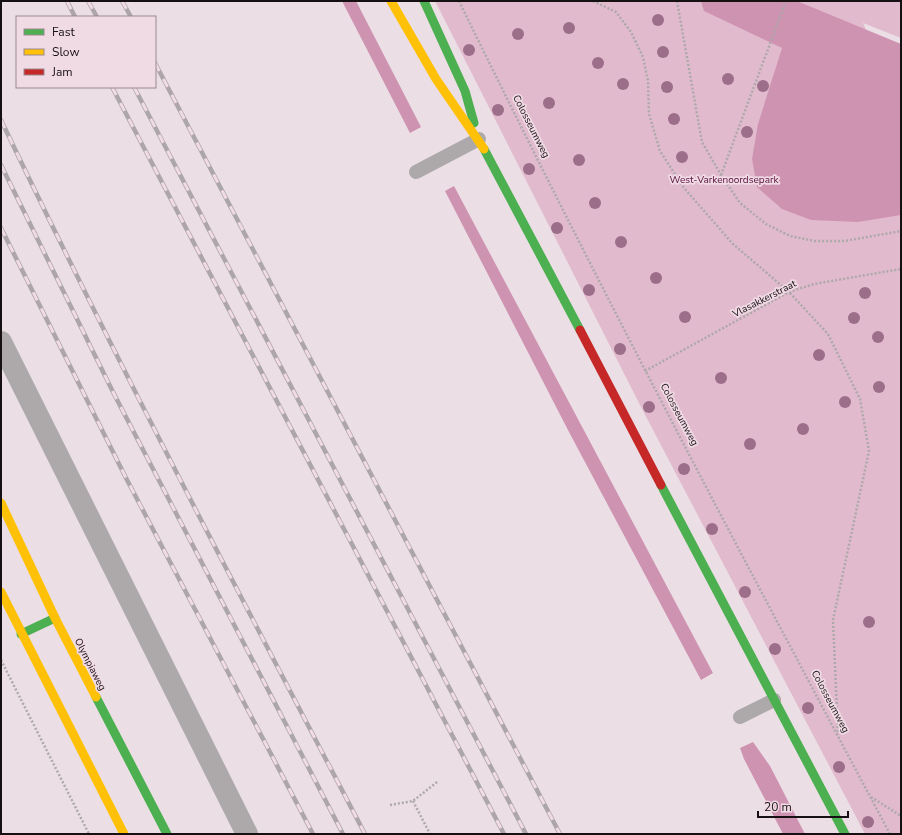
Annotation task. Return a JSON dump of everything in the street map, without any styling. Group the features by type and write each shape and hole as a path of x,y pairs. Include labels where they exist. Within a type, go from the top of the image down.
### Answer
{"main road":[{"path":"391,1 436,79 479,139 845,834"},
{"path":"424,1 465,91 479,139"},
{"name":"Olympiaweg","path":"1,502 55,618 166,834"},
{"path":"1,592 21,634 124,834"},
{"path":"21,634 55,618"}],"street":[{"path":"1,342 247,834"}],"lane":[{"path":"416,172 479,139"},
{"path":"740,717 774,700"}],"path":[{"name":"Colosseumweg","path":"460,1 510,107 645,371 890,834"},
{"path":"593,1 616,12 634,38 643,57 648,81 649,114 660,151 684,188 733,244 789,292 828,334 860,399 869,451 832,620 838,736"},
{"path":"677,1 702,142 721,175 740,203 766,224 790,236 816,241 845,241 901,231"},
{"path":"721,175 786,1"},
{"name":"Vlasakkerstraat","path":"645,371 789,292 814,284 901,268"},
{"path":"1,660 89,834"},
{"path":"390,805 413,801 437,782"},
{"path":"870,796 901,816"},
{"path":"413,801 430,834"}],"green space":[{"name":"West-Varkenoordsepark","path":"435,1 901,1 901,38 863,23 901,104 901,834 865,834 642,409"}],"shaded area":[{"path":"342,1 356,1 421,127 410,133"},
{"path":"701,1 797,1 901,44 901,215 858,222 811,220 782,209 757,187 752,159 758,124 782,48 704,11"},
{"path":"454,186 713,673 701,680 569,432 445,191"},
{"path":"753,742 770,766 805,834 783,834 744,759 740,748"}],"railway":[{"path":"67,1 74,16"},
{"path":"88,1 96,16"},
{"path":"122,1 130,16"},
{"path":"156,65 560,834"},
{"path":"113,88 504,834"},
{"path":"135,88 526,834"},
{"path":"1,120 134,389 365,834"},
{"path":"1,165 114,394 343,834"},
{"path":"1,228 126,478 313,834"}],"traffic: fast":[{"path":"424,1 465,91 474,123"},
{"path":"484,149 580,330"},
{"path":"661,485 845,834"},
{"path":"21,634 55,618"},
{"path":"96,697 167,834"}],"traffic: slow":[{"path":"391,1 436,79 484,149"},
{"path":"1,503 55,618 96,697"},
{"path":"1,592 124,834"}],"traffic: jam":[{"path":"580,330 661,485"}]}
